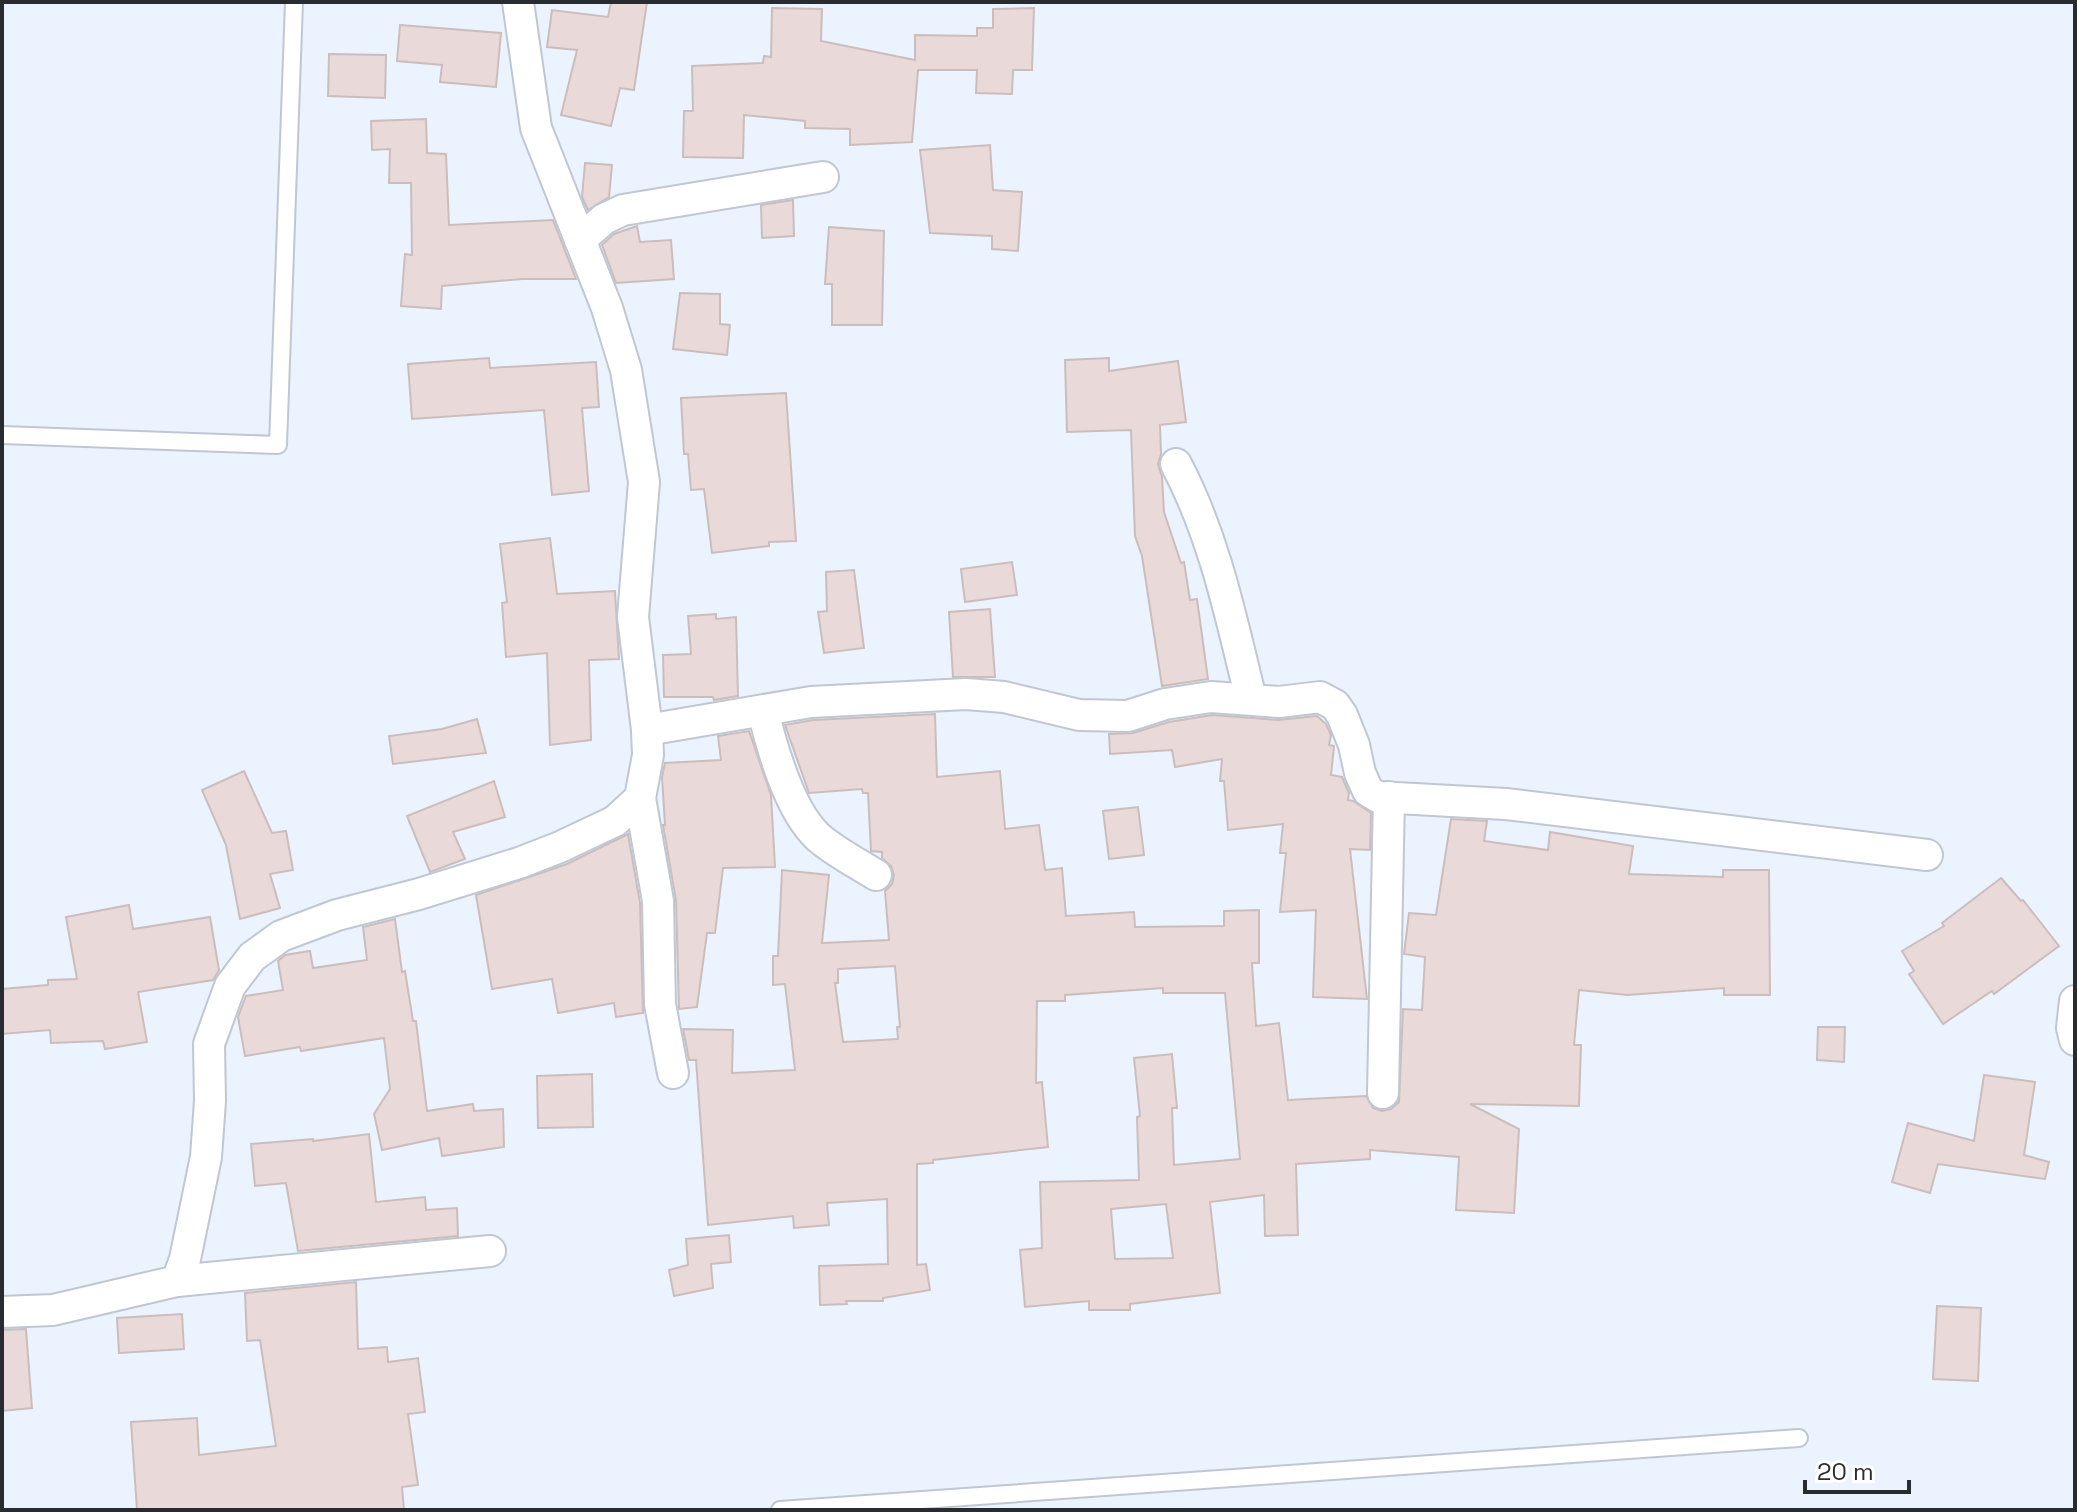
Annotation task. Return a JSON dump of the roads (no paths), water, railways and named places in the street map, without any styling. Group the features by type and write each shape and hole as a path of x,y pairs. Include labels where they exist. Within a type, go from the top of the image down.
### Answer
{"street":[{"path":"518,2 536,128 607,308 626,370 644,482 633,617 648,755 640,798 658,901 660,1004 673,1073"},
{"path":"580,240 604,219 623,210 823,177"},
{"path":"1176,464 1194,499 1212,546 1251,699"},
{"path":"647,730 811,702 966,694 1004,697 1079,715 1128,716 1165,704 1211,697 1279,702 1320,697 1335,705 1350,735 1368,791 1378,797 1506,804 1927,855"},
{"path":"763,711 771,743 802,817 817,835 876,875"},
{"path":"1383,1093 1389,797"},
{"path":"177,1281 185,1259 206,1157 210,1101 209,1044 230,986 252,957 281,936 337,915 419,894 560,847 615,821 640,798"},
{"path":"2075,1001 2072,1028 2075,1040"},
{"path":"2,1312 53,1310 177,1281 490,1251"}],"lane":[{"path":"2,435 278,445 294,2"},
{"path":"780,1510 1799,1438"}]}
